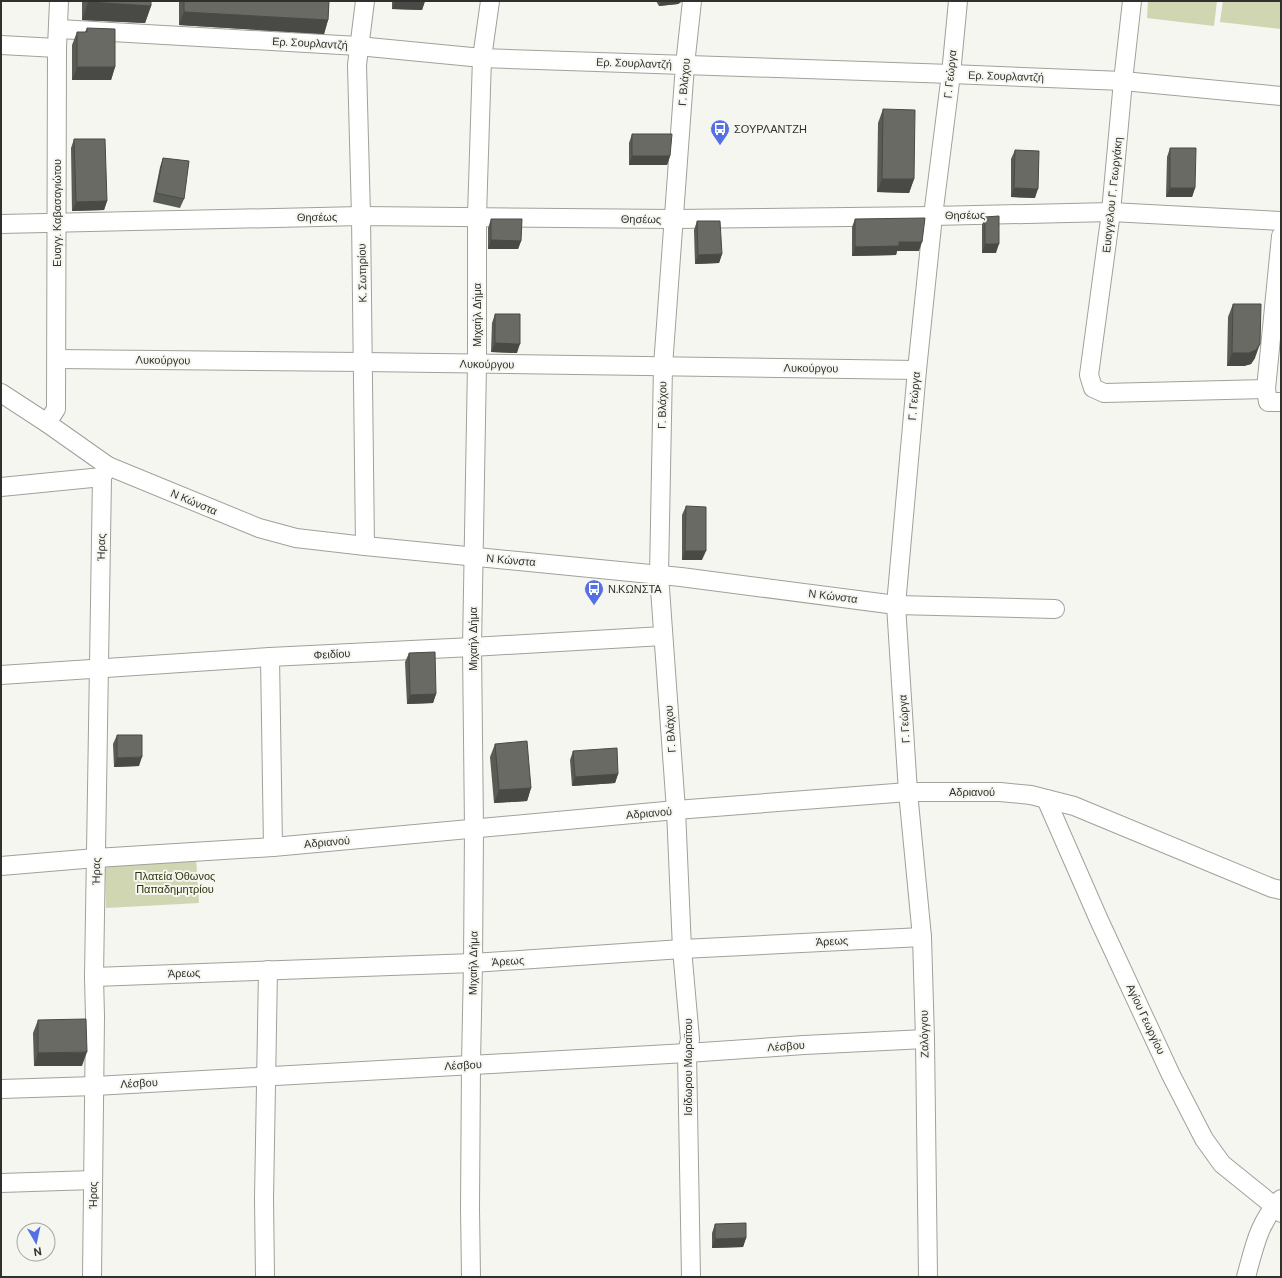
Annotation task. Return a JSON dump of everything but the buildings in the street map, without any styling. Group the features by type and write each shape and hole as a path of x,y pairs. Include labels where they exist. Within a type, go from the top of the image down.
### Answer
{"street":[{"name":"Ευαγγ. Καβασαγιώτου","path":"48,423 56,409 57,48 60,1"},
{"name":"Κ. Σωτηρίου","path":"365,1 358,46 357,65 361,216 365,546"},
{"name":"Μιχαήλ Δήμα","path":"471,1277 470,1064 473,963 474,829 472,647 477,364 477,216 482,58 490,1"},
{"name":"Γ. Βλάχου","path":"676,810 659,575 663,366 685,65 692,1"},
{"name":"Γ. Γεώργα","path":"908,792 896,604 916,370 933,216 951,74 958,1"},
{"name":"Ευαγγελου Γ. Γεωργάκη","path":"1132,1 1111,212 1089,375 1093,388 1104,393 1266,389"},
{"name":"Ερ. Σουρλαντζή","path":"58,30 358,46 482,58 1123,81 1281,96"},
{"path":"1,45 57,48"},
{"name":"Θησέως","path":"1,224 361,216 673,219 1111,212 1281,221"},
{"path":"1281,236 1266,389 1268,402 1281,402"},
{"name":"Λυκούργου","path":"57,359 916,370"},
{"name":"Ν Κώνστα","path":"1,394 48,423 105,472 259,528 296,538 474,557 682,576 896,604 1054,609"},
{"path":"1,487 105,472"},
{"name":"Ήρας","path":"92,1277 95,1086 94,977 99,669 105,472"},
{"name":"Φειδίου","path":"1,676 270,657 663,636"},
{"path":"270,657 273,847"},
{"name":"Αδριανού","path":"1,866 96,858 273,847 676,810 908,792 1000,792 1031,795 1074,806 1272,888 1281,890"},
{"name":"Ζαλόγγου","path":"908,792 922,937 928,1277"},
{"name":"Αγίου Γεωργίου","path":"1046,799 1099,920 1171,1075 1204,1139 1222,1164 1279,1206"},
{"name":"Ισίδωρου Μωραϊτου","path":"676,810 682,949 690,1040 687,1053 691,1277"},
{"name":"Άρεως","path":"94,977 473,963 682,949 922,937"},
{"path":"265,1277 264,1199 268,970"},
{"name":"Λέσβου","path":"1,1089 95,1086 687,1053 804,1044 925,1039"},
{"path":"1,1183 93,1180"},
{"path":"1246,1277 1262,1225 1279,1206"}],"green space":[{"path":"1148,1 1217,1 1214,26 1147,18"},
{"path":"1223,1 1281,1 1281,29 1220,22"},
{"name":"Πλατεία Όθωνος Παπαδημητρίου","path":"196,858 199,903 106,908 105,866"}],"place":[{"name":"ΣΟΥΡΛΑΝΤΖΗ","path":"720,146"},
{"name":"Ν.ΚΩΝΣΤΑ","path":"594,606"}]}
